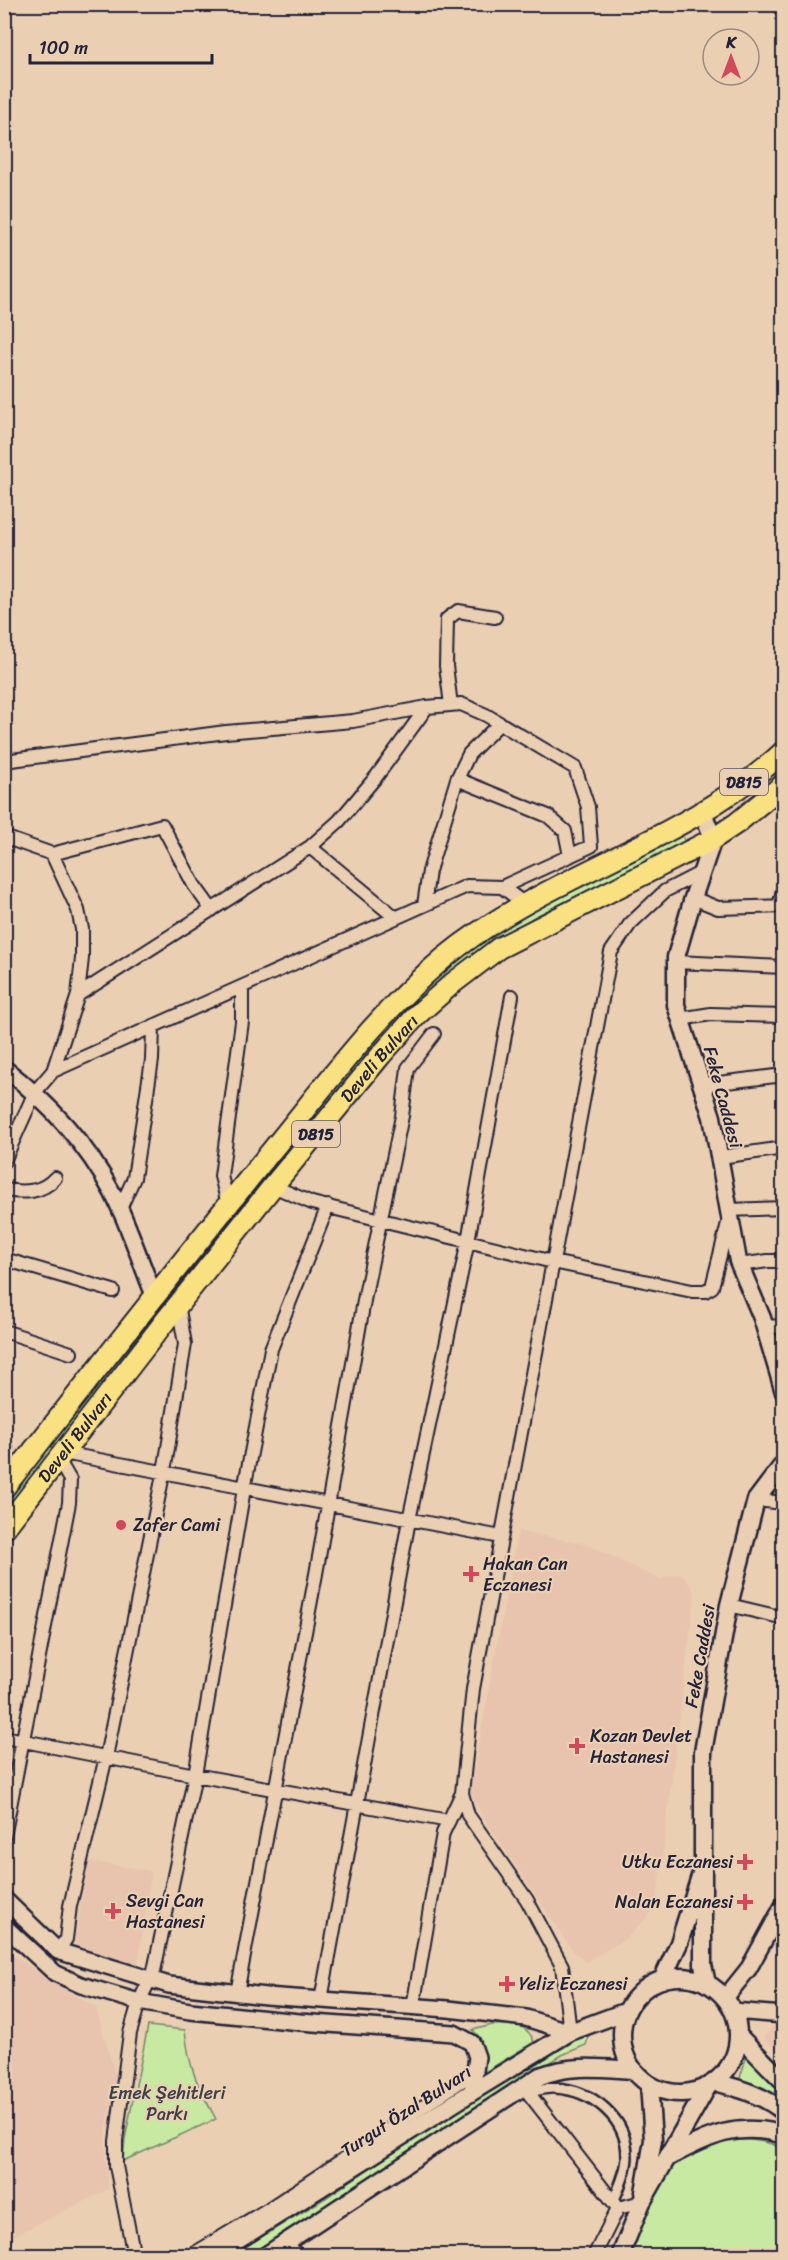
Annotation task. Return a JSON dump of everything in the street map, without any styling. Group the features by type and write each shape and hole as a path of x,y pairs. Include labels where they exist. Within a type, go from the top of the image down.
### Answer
{"highway":[{"name":"Develi Bulvarı","path":"4,1488 153,1295 396,1002 443,959 472,937 525,904 703,812 783,751"},
{"name":"Develi Bulvarı","path":"4,1529 178,1304 273,1186 400,1033 433,999 485,958 537,928 713,839 746,816 783,784"}],"main road":[{"path":"703,812 713,839"},
{"name":"Feke Caddesi","path":"713,839 681,937 676,962 675,989 680,1019 712,1117 739,1265 764,1326 783,1387"},
{"name":"Feke Caddesi","path":"707,1984 703,1965 703,1752 729,1605 756,1500 783,1463"},
{"path":"662,1980 679,1943 703,1867"},
{"path":"620,2256 642,2202 691,2114 711,2084 732,2062 738,2035 729,2005 707,1984 677,1977 662,1980 641,1992 627,2011 622,2025 621,2041 625,2056 633,2070 649,2084 663,2091 678,2093 694,2092 711,2084 753,2093 783,2112"},
{"name":"Turgut Özal Bulvarı","path":"213,2256 570,2032 627,2011"},
{"path":"738,2035 783,2082"},
{"path":"265,2256 556,2070 576,2067 633,2070"},
{"path":"642,2202 653,2140 649,2084"},
{"path":"669,2157 721,2132 755,2129 783,2134"}],"street":[{"path":"451,705 446,666 447,619 458,611 495,617"},
{"path":"4,761 226,732 353,721 427,707 461,704 575,768 588,807 591,846 502,887 467,886 53,1071"},
{"path":"78,995 310,847 347,812 376,777 427,707"},
{"path":"424,905 429,871 457,779 469,754 499,724"},
{"path":"457,779 548,816 565,831 570,856"},
{"path":"4,837 52,854 162,825 194,885 212,910"},
{"path":"310,847 396,918"},
{"path":"4,1161 35,1092 53,1071 78,995 82,928 78,910 52,854"},
{"path":"413,2007 443,1833 462,1793 473,1689 611,952 630,924 665,891 702,872"},
{"path":"693,898 718,908 781,906 783,886"},
{"path":"502,887 525,904"},
{"path":"676,962 783,967"},
{"path":"228,1204 221,1176 242,1022 242,987"},
{"path":"321,2000 409,1520 468,1240 512,996"},
{"path":"680,1019 711,1014 783,1016"},
{"path":"119,1211 134,1178 152,1060 153,1027"},
{"path":"237,1993 380,1219 402,1116 408,1068 434,1034"},
{"path":"4,1068 35,1092 78,1140 112,1193 153,1295"},
{"path":"702,1085 783,1076"},
{"path":"720,1157 783,1148"},
{"path":"4,1190 24,1192 47,1187 55,1178"},
{"path":"273,1186 312,1203 553,1262 692,1291 705,1291 712,1287 729,1214 783,1208"},
{"path":"134,2256 116,2166 116,2141 130,2033 139,2002 154,1971 195,1775 244,1489 271,1349 328,1206"},
{"path":"4,1259 112,1291"},
{"path":"739,1265 768,1260 783,1261"},
{"path":"58,1951 66,1939 70,1906 106,1757 164,1473 185,1344 178,1304"},
{"path":"764,1326 783,1327"},
{"path":"4,1331 71,1353"},
{"path":"4,1837 69,1503 70,1480 61,1456 164,1473 501,1538"},
{"path":"756,1500 783,1503"},
{"path":"729,1605 783,1618"},
{"path":"4,1737 195,1775 449,1821"},
{"path":"4,1899 58,1951 169,1985 526,2018 570,2032 562,1966 526,1900 468,1815 462,1793"},
{"path":"782,1909 729,2005 783,2015"},
{"path":"4,1926 55,1973 81,1985 139,2002 190,2011 267,2019 454,2033 472,2043 477,2057 471,2092"},
{"name":"Turgut Özal Bulvarı","path":"190,2256 270,2208 475,2072"},
{"path":"525,2089 552,2088 584,2094 602,2105 622,2130 627,2158 624,2174 616,2205 594,2256"},
{"path":"525,2089 616,2205"},
{"path":"616,2205 642,2202"},
{"path":"286,2242 298,2256"}],"shaded area":[{"name":"Kozan Devlet Hastanesi","path":"518,1531 586,1544 659,1579 683,1574 695,1593 656,1908 627,1938 586,1962 573,1951 482,1816 470,1791"},
{"name":"Sevgi Can Hastanesi","path":"88,1861 151,1871 138,1964 73,1950"},
{"path":"4,1948 96,2008 118,2083 110,2106 105,2142 109,2189 5,2240"},
{"path":"773,2026 783,2026 783,2055 763,2038"}],"green space":[{"path":"682,835 685,843 534,917 473,957 5,1513 4,1500 40,1453 375,1036 447,965 526,912"},
{"path":"492,2025 522,2027 531,2035 534,2042 483,2073 482,2044 473,2030"},
{"name":"Emek Şehitleri Parkı","path":"148,2026 185,2030 195,2076 216,2119 123,2161 125,2139"},
{"path":"591,2027 586,2045 562,2055 249,2255 230,2256 327,2197 421,2133"},
{"path":"748,2052 783,2088 783,2104 768,2092 739,2081"},
{"path":"716,2139 759,2141 783,2149 783,2255 626,2256 673,2161"}],"place":[{"name":"Zafer Cami","path":"121,1525"},
{"name":"Hakan Can Eczanesi","path":"471,1574"},
{"name":"Kozan Devlet Hastanesi","path":"577,1746"},
{"name":"Utku Eczanesi","path":"745,1862"},
{"name":"Nalan Eczanesi","path":"745,1902"},
{"name":"Sevgi Can Hastanesi","path":"113,1911"},
{"name":"Yeliz Eczanesi","path":"507,1984"}]}
